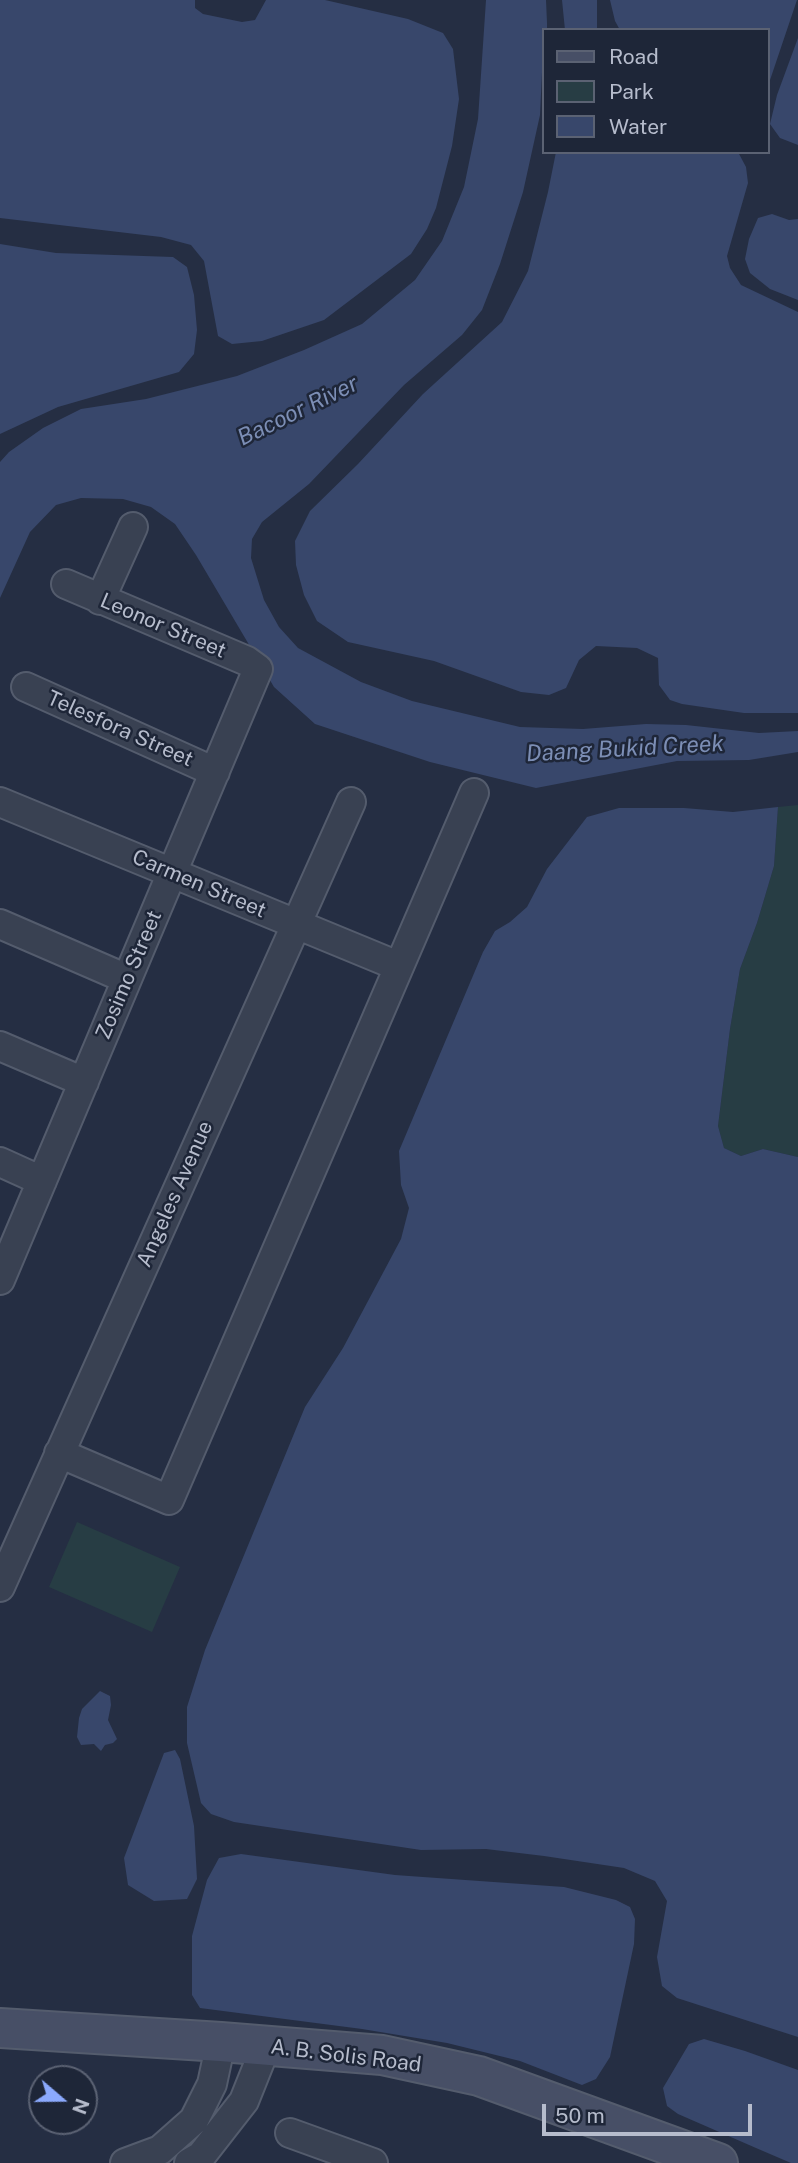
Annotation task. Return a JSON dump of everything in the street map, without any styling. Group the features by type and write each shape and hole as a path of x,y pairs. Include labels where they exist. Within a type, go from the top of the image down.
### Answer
{"street":[{"path":"100,600 133,527"},
{"name":"Leonor Street","path":"66,584 247,661 258,669"},
{"name":"Zosimo Street","path":"0,1280 258,669"},
{"name":"Telesfora Street","path":"26,687 215,772"},
{"path":"58,1453 169,1500 474,793"},
{"name":"Carmen Street","path":"0,802 398,966"},
{"name":"Angeles Avenue","path":"0,1587 351,802"},
{"path":"0,924 127,979"},
{"path":"0,1046 84,1082"},
{"path":"0,1163 42,1181"},
{"name":"A. B. Solis Road","path":"0,2028 382,2055 479,2076 718,2163"},
{"path":"125,2163 160,2150 194,2120 212,2084 221,2042"},
{"path":"189,2163 201,2156 244,2101 266,2046"},
{"path":"290,2133 373,2163"}],"green space":[{"path":"798,805 798,1157 763,1149 741,1156 724,1148 718,1126 730,1029 740,969 774,866 778,807"},
{"path":"77,1522 180,1567 152,1632 49,1587"}],"water":[{"path":"0,0 195,0 195,8 203,14 242,22 255,20 266,0 325,0 408,19 443,33 453,49 459,99 452,146 436,208 427,229 411,254 324,320 262,341 232,344 218,336 204,261 191,245 161,237 0,218"},
{"path":"486,0 546,0 547,28 542,28 540,115 523,192 482,310 462,335 404,385 309,484 262,522 252,539 251,558 264,600 279,627 298,648 361,682 412,701 520,727 583,729 646,724 686,725 759,733 798,731 798,752 749,760 677,761 536,788 430,762 315,724 274,687 175,524 151,507 123,499 81,498 56,505 30,532 0,598 0,462 9,452 43,428 81,409 146,399 237,376 362,324 415,280 442,241 464,187 478,119"},
{"path":"562,0 597,0 597,28 565,28"},
{"path":"610,0 797,0 770,80 770,28 619,28"},
{"path":"798,38 798,145 780,138 770,124 777,95"},
{"path":"556,154 739,154 746,167 748,183 727,256 730,268 741,285 798,312 798,713 744,713 670,700 659,685 658,658 637,648 596,646 579,660 566,688 549,695 521,692 434,661 348,642 317,621 304,595 296,565 295,541 310,511 423,394 502,322 528,271"},
{"path":"772,214 789,220 798,219 798,300 770,289 750,273 745,259 749,239 758,218"},
{"path":"0,244 56,253 173,257 187,267 194,295 197,330 194,354 179,372 58,407 0,434"},
{"path":"778,807 774,866 740,969 718,1126 724,1148 741,1156 763,1149 798,1157 798,2037 677,1998 662,1986 657,1957 667,1901 655,1881 624,1868 544,1856 486,1849 421,1850 234,1822 211,1814 201,1803 187,1743 187,1707 205,1650 305,1407 343,1348 401,1239 409,1208 401,1185 399,1151 483,952 495,931 527,907 547,869 587,817 619,808 684,808 733,812"},
{"path":"100,1691 110,1696 108,1720 117,1739 105,1745 101,1751 94,1744 81,1745 77,1737 82,1709"},
{"path":"175,1750 180,1759 194,1826 197,1879 187,1899 154,1901 128,1885 124,1858 164,1753"},
{"path":"241,1854 395,1875 564,1887 616,1900 630,1907 635,1919 634,1944 610,2057 596,2079 582,2085 520,2061 447,2043 200,2008 192,1995 192,1936 207,1880 219,1858"},
{"path":"704,2039 798,2070 798,2163 791,2163 756,2148 678,2114 667,2106 663,2088 689,2044"}],"water label":[{"name":"Bacoor River","path":"298,411"},
{"name":"Daang Bukid Creek","path":"625,749"}]}
